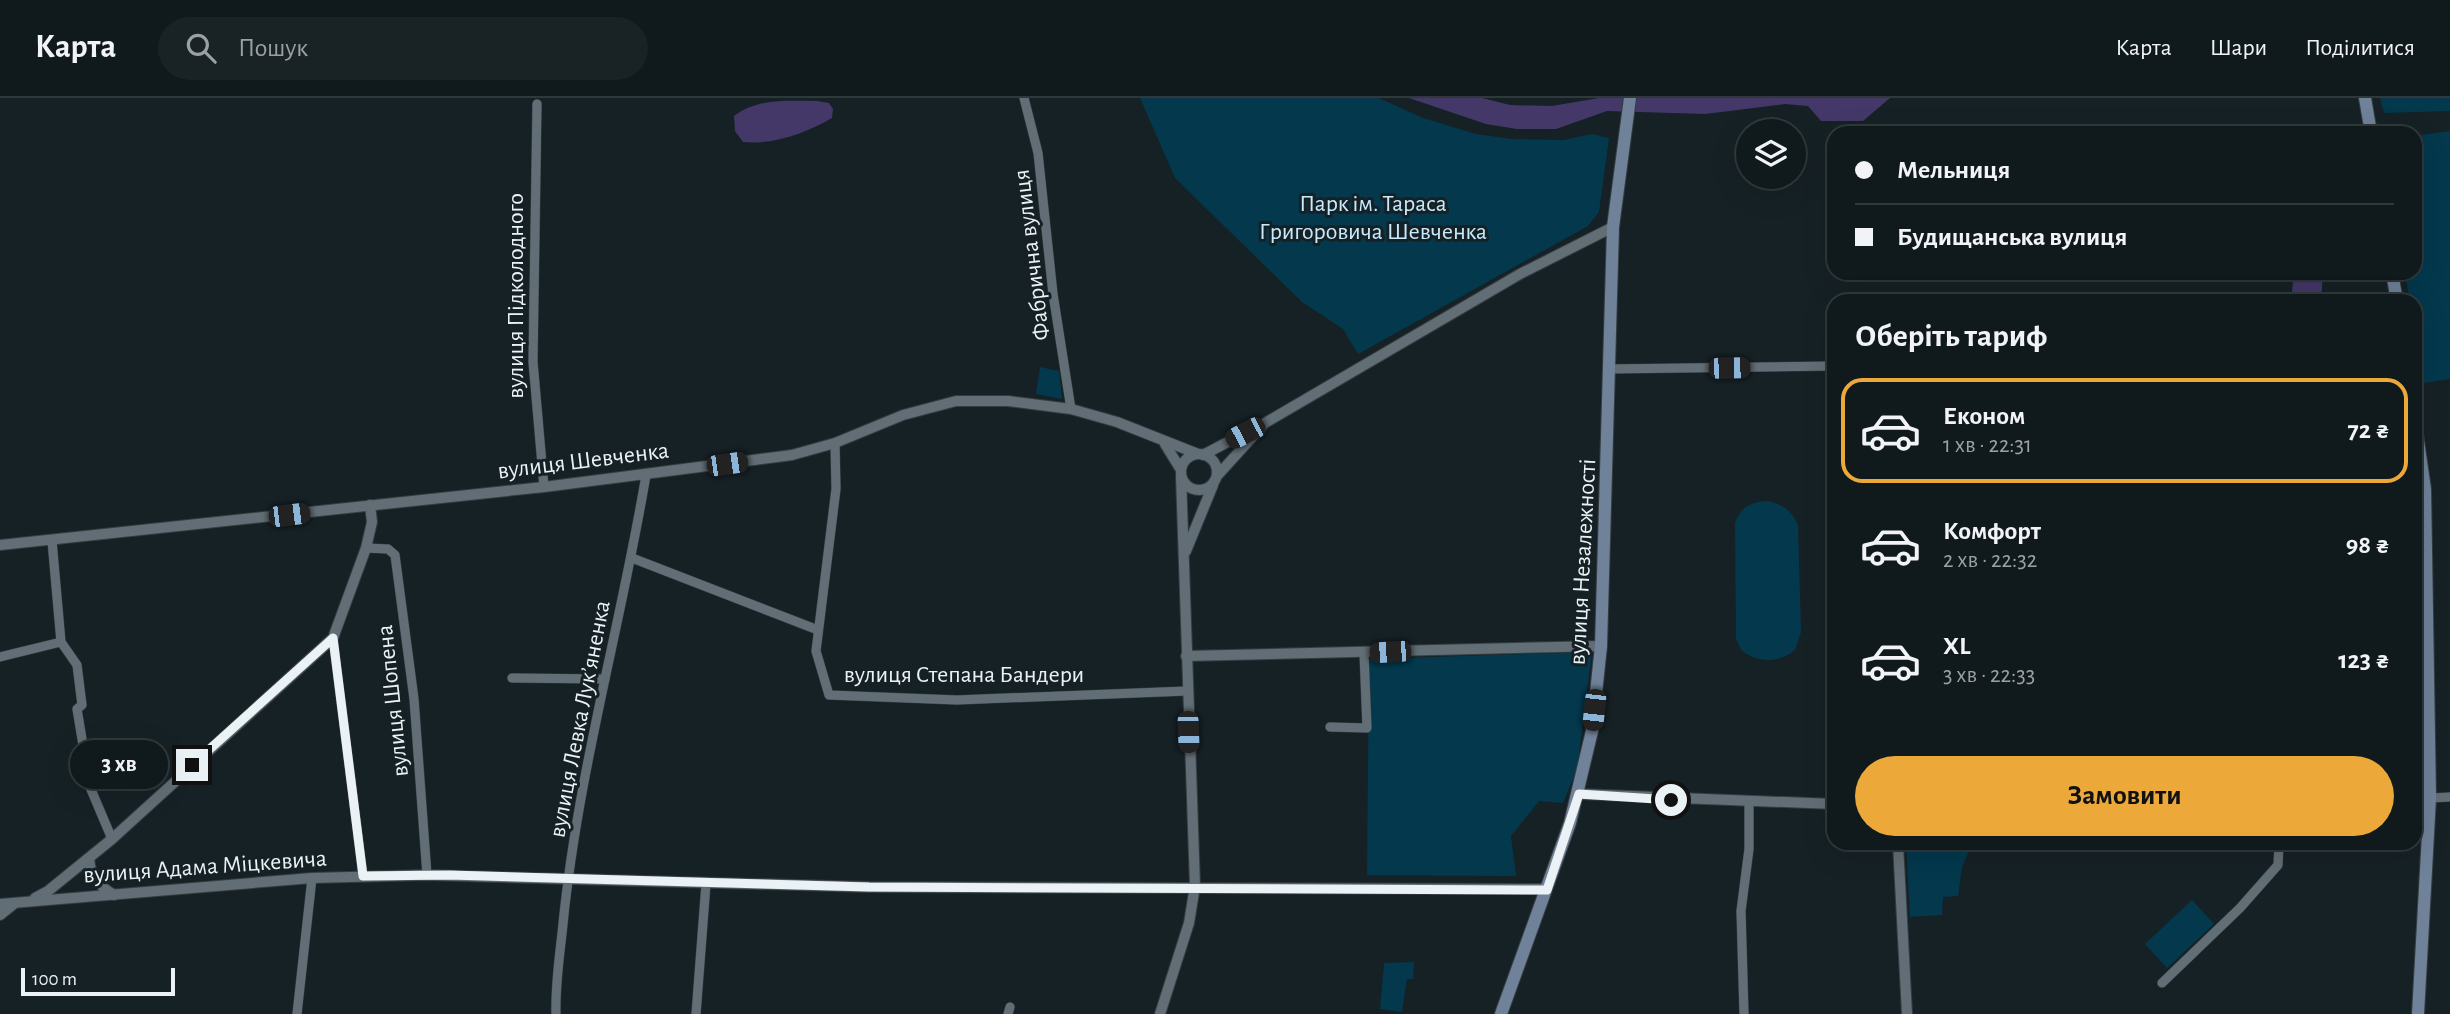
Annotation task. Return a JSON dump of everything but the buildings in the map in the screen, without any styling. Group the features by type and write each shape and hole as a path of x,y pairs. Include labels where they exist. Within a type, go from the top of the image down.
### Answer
{"main road":[{"name":"вулиця Незалежності","path":"1501,1014 1579,794 1592,731 1601,646 1614,227 1630,98"},
{"path":"2365,99 2370,126"},
{"path":"2418,1014 2430,798 2425,489 2422,468"}],"street":[{"name":"Фабрична вулиця","path":"1024,98 1038,153 1053,293 1070,409"},
{"name":"вулиця Підколодного","path":"537,104 533,362 544,487"},
{"path":"1160,1014 1189,923 1195,886 1181,473 1187,459 1265,422 1520,274 1614,227"},
{"path":"1608,369 1827,366"},
{"name":"вулиця Шевченка","path":"0,545 544,487 792,455 835,443 903,415 956,401 1008,401 1070,409 1117,422 1165,444 1200,454"},
{"path":"1165,444 1193,489 1205,489 1265,422"},
{"name":"вулиця Степана Бандери","path":"835,443 836,489 816,651 828,695 957,700 1187,691"},
{"path":"1184,557 1216,479 1216,465 1200,454"},
{"name":"вулиця Левка Лукʼяненка","path":"555,1014 568,878 646,475"},
{"path":"363,876 333,638 366,548 372,522 370,505"},
{"path":"52,541 61,642 77,665 82,705 77,709 90,787 112,839"},
{"name":"вулиця Шопена","path":"366,548 387,549 395,555 414,699 427,875"},
{"path":"632,558 818,630"},
{"path":"29,901 48,891 89,859 333,638"},
{"path":"0,657 46,648 61,642"},
{"path":"1186,656 1601,646"},
{"path":"1330,727 1367,728 1364,653"},
{"path":"512,678 605,679"},
{"path":"1579,794 1749,803 1827,804"},
{"path":"2422,800 2450,797"},
{"path":"1745,1014 1741,911 1749,849 1749,803"},
{"path":"2422,812 2429,822"},
{"path":"1898,850 1907,1014"},
{"path":"2162,983 2240,908 2277,865 2278,850"},
{"path":"89,859 91,874 99,886 114,895"},
{"name":"вулиця Адама Міцкевича","path":"0,904 312,878 427,875 706,884 1033,889 1195,886 1547,890"},
{"path":"296,1014 312,878"},
{"path":"696,1014 706,884"},
{"path":"0,915 15,903"}],"green space":[{"name":"Парк ім. Тараса Григоровича Шевченка","path":"1140,98 1379,98 1423,118 1476,134 1512,139 1564,140 1592,134 1609,138 1599,212 1588,226 1358,354 1343,329 1302,302 1175,178"},
{"path":"2380,98 2450,98 2450,111 2384,113"},
{"path":"2450,131 2450,379 2424,383 2422,294 2409,294 2406,280 2422,280 2422,135"},
{"path":"1040,367 1059,371 1062,399 1036,394"},
{"path":"1767,501 1786,509 1798,525 1801,632 1795,650 1769,660 1755,658 1742,651 1736,639 1735,523 1747,506"},
{"path":"1592,652 1577,769 1563,803 1539,801 1511,836 1516,876 1367,875 1369,659"},
{"path":"1906,850 1969,850 1962,867 1958,896 1943,897 1942,915 1910,917"},
{"path":"2192,900 2214,924 2167,968 2145,944"},
{"path":"1414,962 1413,979 1407,979 1402,1012 1380,1009 1384,963"}],"shaded area":[{"path":"1409,98 1482,98 1510,105 1552,106 1599,98 1890,98 1863,121 1821,121 1808,106 1785,104 1705,114 1607,111 1556,129 1517,129 1486,124"},
{"path":"773,102 829,103 833,109 832,118 801,133 766,142 743,142 735,131 734,116 753,106"},
{"path":"2293,280 2322,280 2322,294 2292,294"}],"route":[{"path":"192,765 333,638 363,876 450,875 706,884 1033,889 1245,886 1547,890 1579,794 1671,800"}]}
